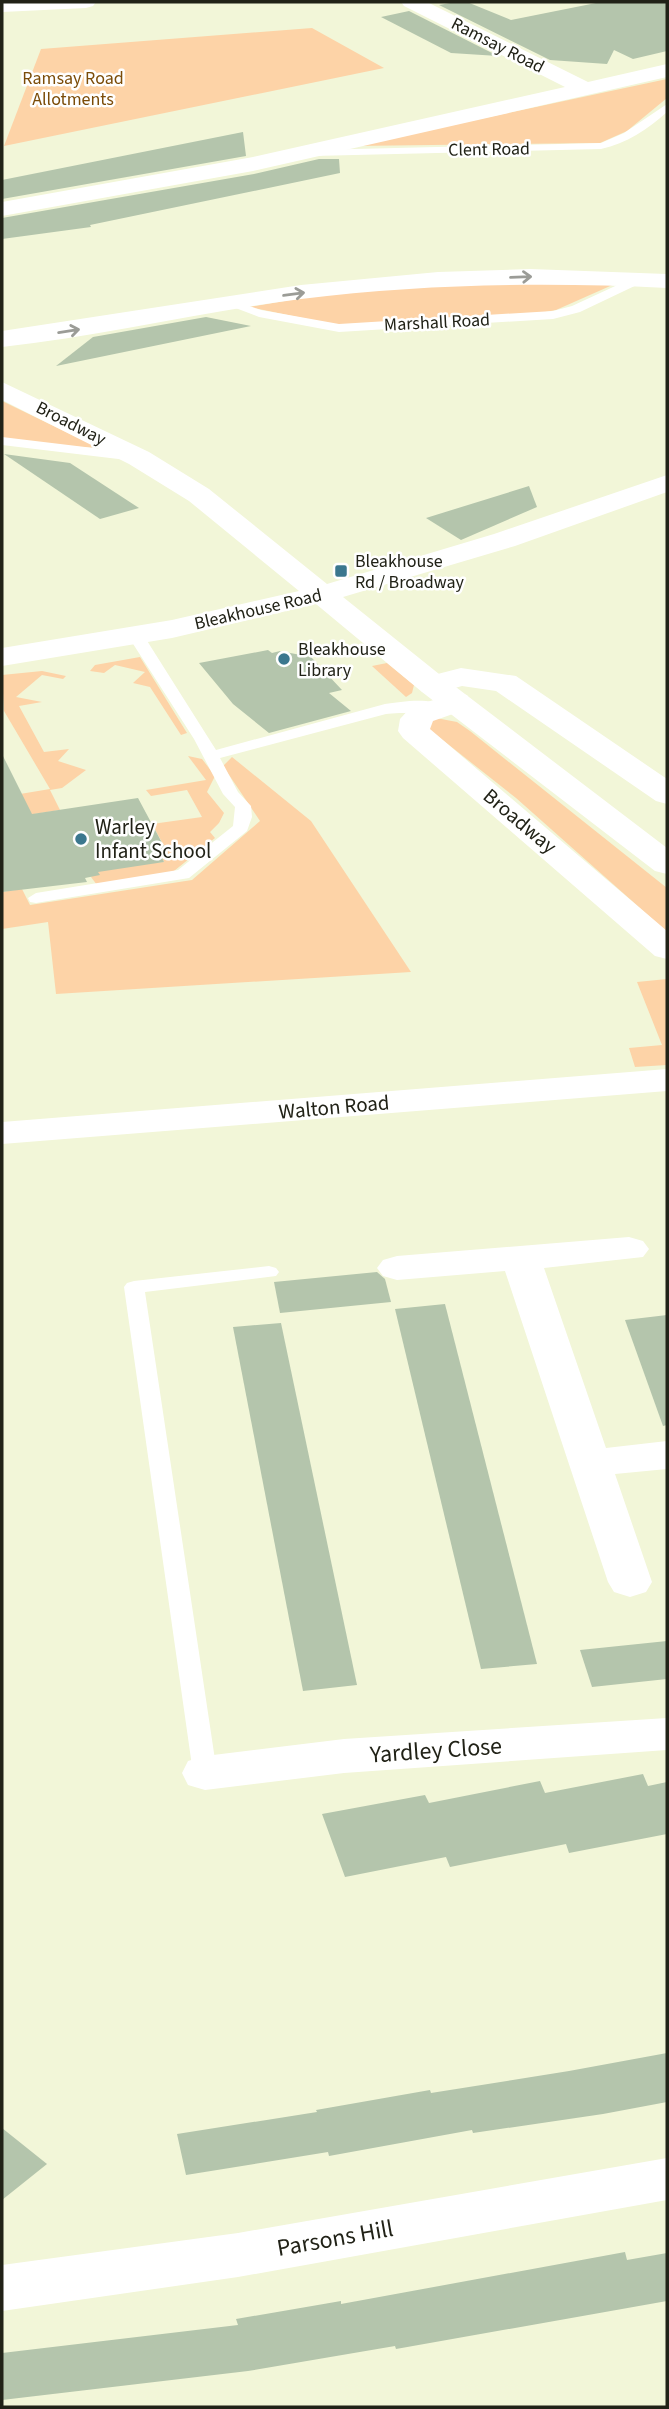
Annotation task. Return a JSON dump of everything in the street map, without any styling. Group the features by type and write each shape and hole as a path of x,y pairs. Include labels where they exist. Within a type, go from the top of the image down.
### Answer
{"street":[{"path":"2,6 86,2"},
{"name":"Ramsay Road","path":"411,2 585,89"},
{"name":"Clent Road","path":"2,209 120,190 667,71"},
{"name":"Marshall Road","path":"2,340 300,292 414,281 572,276 667,281"},
{"name":"Broadway","path":"2,390 139,458 199,495 324,594 442,698 667,864"},
{"name":"Bleakhouse Road","path":"2,657 136,636 383,579 667,483"},
{"path":"442,698 461,677 505,683 667,794"},
{"name":"Broadway","path":"442,698 416,719 414,732 667,949"},
{"name":"Walton Road","path":"2,1133 667,1080"},
{"path":"397,1268 629,1249"},
{"path":"521,1259 631,1582"},
{"path":"592,1463 667,1455"},
{"name":"Yardley Close","path":"205,1773 344,1756 667,1734"},
{"name":"Parsons Hill","path":"2,2288 238,2255 667,2179"}],"lane":[{"name":"Clent Road","path":"298,153 601,146 615,143 642,128 667,107"},
{"name":"Marshall Road","path":"231,304 259,313 339,328 553,316 600,299 639,279"},
{"name":"Broadway","path":"2,441 139,458"},
{"path":"36,898 170,878 195,866 241,828 243,806 231,794 211,756 136,636"},
{"path":"211,756 385,709 442,698"},
{"path":"205,1773 134,1287 269,1272"}],"green space":[{"name":"Ramsay Road Allotments","path":"312,28 384,68 4,146 41,49"},
{"path":"667,79 667,98 627,131 600,143 354,146"},
{"path":"464,282 617,283 556,310 540,313 336,325 249,307 331,293"},
{"path":"2,401 99,448 26,444 2,438"},
{"path":"140,657 187,733 181,735 150,687 133,683 145,672 115,665 104,673 90,671 95,665"},
{"path":"387,663 414,685 412,693 406,697 372,666"},
{"path":"42,671 66,676 63,679 42,675 16,697 42,702 19,706 44,752 69,749 58,761 86,770 62,788 50,790 60,810 2,819 2,797 50,789 4,711 2,675"},
{"path":"436,718 457,722 470,731 667,888 667,932 516,798 430,730 426,720"},
{"path":"188,756 202,759 215,776 207,792 224,813 210,832 215,838 169,875 97,885 91,877 96,868 164,862 161,855 168,853 152,824 202,817 187,790 151,796 146,790 206,780"},
{"path":"232,757 311,821 411,972 56,994 48,922 2,929 2,892 22,889 30,905 192,880 260,821 223,766"},
{"path":"667,979 667,1065 635,1067 629,1048 662,1045 637,982"}],"building":[{"path":"467,2 511,20 601,2 667,2 667,51 633,59 614,50 607,64 550,60 439,5"},
{"path":"409,11 498,56 451,53 381,17"},
{"path":"243,132 246,156 2,199 2,180"},
{"path":"319,159 339,159 340,173 90,225 91,227 2,239 2,218 254,174"},
{"path":"206,317 251,326 56,366 93,337"},
{"path":"4,454 70,463 139,508 100,519"},
{"path":"529,486 537,507 461,540 426,518"},
{"path":"268,650 272,653 280,651 311,657 342,690 329,693 351,711 269,733 233,704 199,663"},
{"name":"Warley Infant School","path":"2,754 32,814 138,798 168,854 161,855 164,862 98,872 100,875 85,878 87,882 2,892"},
{"path":"377,1272 385,1279 391,1302 280,1313 274,1282"},
{"path":"445,1304 537,1664 481,1669 395,1309"},
{"path":"667,1315 667,1425 663,1426 625,1320"},
{"path":"281,1323 357,1685 303,1691 233,1327"},
{"path":"667,1641 667,1679 592,1687 580,1650"},
{"path":"643,1774 648,1786 667,1782 667,1834 569,1853 566,1844 450,1867 446,1857 345,1877 322,1814 425,1795 429,1803 540,1781 545,1793"},
{"path":"667,2053 667,2102 603,2114 473,2133 472,2130 329,2156 328,2152 186,2175 177,2134 317,2112 316,2110 430,2090 431,2093"},
{"path":"2,2128 47,2164 2,2200"},
{"path":"625,2252 627,2260 667,2253 667,2301 396,2349 395,2346 248,2371 2,2400 2,2353 238,2325 236,2319 341,2301 341,2304"}],"place":[{"name":"Bleakhouse Rd / Broadway","path":"341,571"},
{"name":"Bleakhouse Library","path":"284,659"},
{"name":"Warley Infant School","path":"81,839"}]}
